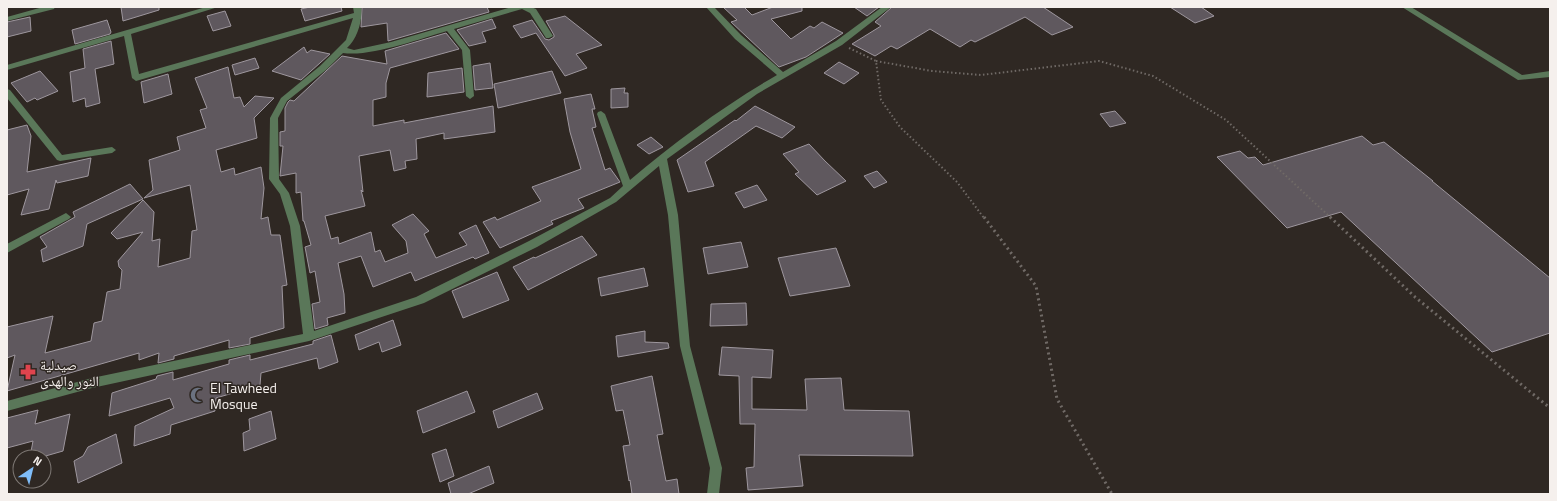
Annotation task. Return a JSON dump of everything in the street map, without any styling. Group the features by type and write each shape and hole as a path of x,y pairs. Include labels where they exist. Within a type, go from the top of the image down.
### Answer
{"street":[{"path":"7,19 51,7"},
{"path":"7,68 214,7"},
{"path":"342,50 354,52 392,44 520,7"},
{"path":"525,7 533,11 549,36"},
{"path":"710,7 738,37 783,76"},
{"path":"7,406 92,383 309,336 420,300 533,244 613,200 662,158 754,92 840,43 887,7"},
{"path":"1406,7 1521,78 1550,74"},
{"path":"127,33 136,78 357,10 350,41 323,68 284,100 274,118 274,179 284,193 294,226 309,336"},
{"path":"449,28 466,50 470,96"},
{"path":"7,92 60,158 112,150"},
{"path":"601,114 628,188"},
{"path":"662,158 673,215 685,346 716,468 713,494"},
{"path":"7,249 66,217"}],"path":[{"path":"840,43 876,61 932,71 981,75 1099,60 1152,76 1226,120 1415,297 1550,408"},
{"path":"876,61 881,100 900,127 957,182 1036,286 1057,399 1112,494"}],"building":[{"path":"121,7 159,7 159,10 123,21"},
{"path":"310,7 341,7 342,11 305,21 301,9"},
{"path":"362,7 487,7 489,12 388,41 387,23 361,27"},
{"path":"723,7 744,7 752,15 773,7 802,7 802,11 771,19 791,39 810,26 814,28 822,22 843,33 806,57 779,67 731,22 737,20"},
{"path":"854,7 879,7 867,16"},
{"path":"892,7 1043,7 1073,27 1052,35 1025,17 975,42 971,40 960,47 930,29 897,49 891,46 875,56 852,44 881,26 875,22"},
{"path":"1170,7 1201,7 1214,16 1195,23"},
{"path":"225,11 231,26 213,31 207,16"},
{"path":"565,16 602,45 576,54 587,68 565,76 536,33 521,38 513,26 532,20 545,39 549,40 554,37 554,35 546,21"},
{"path":"30,17 31,31 7,37 7,22"},
{"path":"492,19 496,28 482,32 486,42 469,46 457,30"},
{"path":"107,20 111,32 110,34 75,44 72,30"},
{"path":"446,33 459,49 390,68 386,83 386,97 373,100 373,126 404,120 404,123 493,106 495,132 444,139 444,133 416,139 417,159 405,161 406,168 394,171 390,150 359,156 363,192 361,190 365,206 325,216 331,239 338,237 339,244 371,232 375,252 380,250 385,262 408,253 406,241 392,225 413,214 429,231 424,234 436,258 467,245 459,233 476,225 489,253 475,259 473,257 415,281 411,272 373,287 361,256 338,263 344,294 345,313 327,318 328,325 315,329 312,304 320,302 315,271 310,273 305,247 311,245 303,221 301,192 296,193 296,173 280,176 283,146 280,146 280,132 285,131 285,108 290,100 294,101 342,56 387,64 385,51"},
{"path":"111,41 114,64 95,69 100,103 86,107 85,98 73,102 70,72 85,68 83,49"},
{"path":"304,47 307,53 311,50 330,54 301,80 272,71"},
{"path":"255,58 259,68 235,75 232,65"},
{"path":"839,62 859,73 844,84 824,73"},
{"path":"490,63 493,88 475,90 473,66"},
{"path":"228,67 234,98 240,97 244,107 255,96 274,98 254,118 257,138 216,150 221,172 234,168 235,175 261,167 264,188 261,219 268,217 271,235 280,235 287,285 282,286 284,328 250,338 250,344 229,348 229,340 174,356 174,359 158,363 159,353 139,360 139,353 7,391 15,355 7,358 7,327 53,316 45,353 91,341 94,323 102,321 107,292 120,289 122,270 119,267 118,261 143,232 117,239 111,233 143,200 154,212 152,241 160,239 158,267 190,258 192,231 197,230 190,185 144,198 153,190 149,160 180,150 177,137 206,128 200,110 207,108 195,78"},
{"path":"462,68 464,92 427,97 428,73"},
{"path":"40,71 58,91 37,100 35,98 27,102 11,83"},
{"path":"552,71 561,93 498,108 494,84"},
{"path":"168,74 172,94 144,103 141,82"},
{"path":"625,88 624,93 628,93 628,107 611,108 611,89"},
{"path":"591,94 595,109 592,109 596,127 592,128 605,170 610,168 620,182 578,199 584,208 551,221 553,224 500,248 483,222 495,217 497,220 541,201 532,187 581,169 570,132 564,99"},
{"path":"755,106 795,127 782,138 756,126 705,162 714,186 688,192 677,160 735,120 736,121"},
{"path":"1115,111 1126,123 1110,127 1100,114"},
{"path":"27,125 31,136 27,172 91,158 88,176 57,183 56,180 49,209 21,215 29,189 7,195 7,130"},
{"path":"1362,136 1373,145 1384,142 1550,278 1550,333 1492,352 1341,212 1287,228 1217,157 1240,151 1248,158 1255,157 1263,165"},
{"path":"651,137 663,147 649,154 637,145"},
{"path":"809,144 846,181 817,195 795,174 799,172 783,154"},
{"path":"877,171 887,182 874,188 864,176"},
{"path":"130,184 143,199 87,224 83,246 43,262 41,250 47,247 40,237 75,217 73,212"},
{"path":"757,185 767,200 744,208 735,193"},
{"path":"582,236 597,255 528,290 513,267"},
{"path":"741,242 748,267 708,274 703,248"},
{"path":"836,248 850,286 790,296 778,258"},
{"path":"644,268 648,286 601,296 598,278"},
{"path":"497,272 509,300 463,318 452,291"},
{"path":"746,303 747,325 710,326 711,304"},
{"path":"393,320 401,345 382,352 379,342 359,350 355,335"},
{"path":"645,331 645,342 668,343 669,348 618,357 616,336"},
{"path":"331,335 338,362 319,369 317,358 261,373 260,385 216,398 215,411 171,425 170,434 134,446 135,426 174,408 170,398 109,416 112,393 156,379 157,376 173,372 173,380 229,364 229,360 250,355 250,360 313,344 313,341"},
{"path":"722,347 773,350 771,378 752,377 752,409 807,410 805,379 841,378 844,410 909,411 913,456 799,455 803,486 748,490 746,468 754,467 755,424 740,424 739,376 719,375"},
{"path":"652,376 663,434 657,435 666,481 677,479 679,494 632,494 630,480 629,481 623,446 630,445 623,410 616,411 611,386"},
{"path":"467,391 475,412 423,433 417,411"},
{"path":"537,393 543,409 498,428 493,411"},
{"path":"38,410 35,424 70,414 63,451 52,454 52,449 32,449 33,441 7,448 7,418"},
{"path":"271,411 276,439 244,451 243,433 250,430 249,419"},
{"path":"116,434 122,463 78,483 74,461 83,456 88,447"},
{"path":"446,449 454,476 440,482 432,454"},
{"path":"489,466 494,483 468,494 451,494 448,483"}],"place":[{"name":"صيدلية النور والهدى","path":"28,372"},
{"name":"El Tawheed Mosque","path":"198,395"}]}
